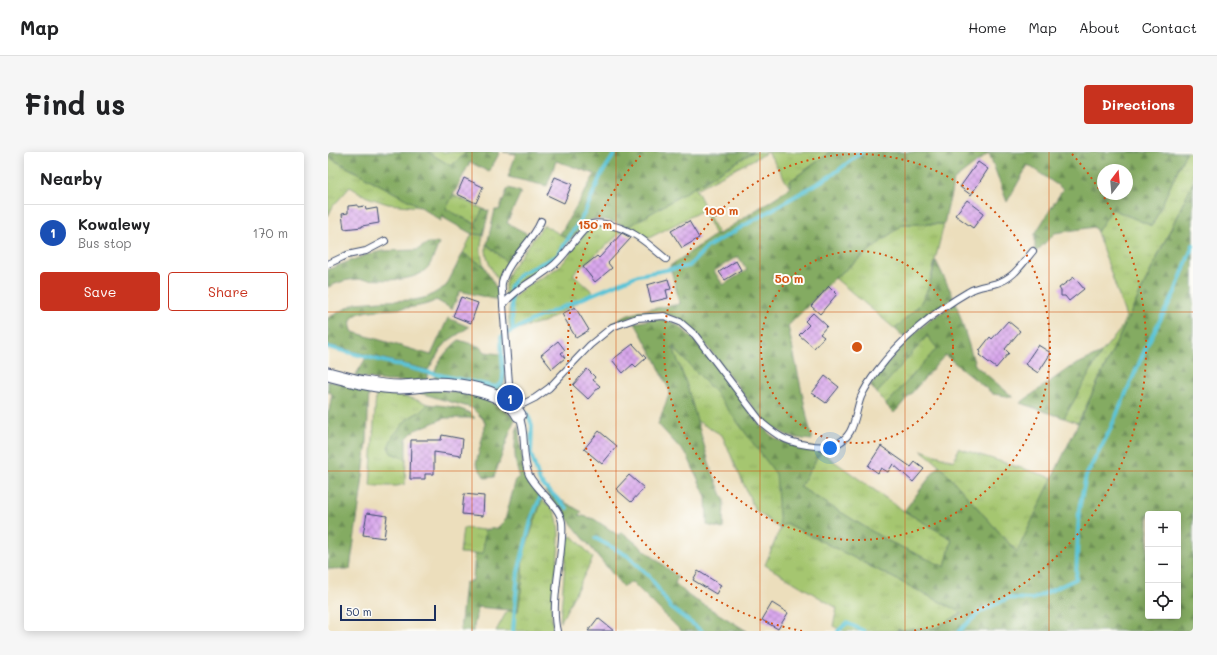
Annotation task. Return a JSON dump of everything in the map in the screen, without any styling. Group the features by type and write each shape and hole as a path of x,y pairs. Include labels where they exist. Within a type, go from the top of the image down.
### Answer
{"street":[{"path":"328,374 363,383 400,387 433,384 456,385 486,393 513,408"}],"lane":[{"path":"541,221 532,236 510,264 505,273 502,284 509,383 513,408 522,428 526,465 536,487 559,514 562,522 562,538 555,615 557,631"},
{"path":"503,305 526,284 561,258 584,230 593,224 605,224 630,231 666,259"},
{"path":"328,264 347,255 366,251 385,241"},
{"path":"513,408 535,398 549,388 590,345 612,327 637,318 664,316 680,322 695,335 762,423 772,432 782,438 813,446 834,445 846,438 854,426 858,406 864,391 877,371 893,352 925,321 969,291 1007,279 1014,274 1033,251"}],"green space":[{"path":"328,152 330,152 330,158 421,207 388,204 367,197 350,187 333,206 328,216"},
{"path":"330,152 428,152 451,166 467,152 500,152 489,172 470,162 446,209 475,224 483,209 489,211 483,235 472,234 442,217 441,221 421,207 330,158"},
{"path":"428,152 467,152 451,166"},
{"path":"503,152 753,152 628,227 604,220 590,220 570,240 560,234 595,174 556,161 547,186 508,177 516,154"},
{"path":"753,152 768,152 696,189 718,234 715,235 703,210 647,239 628,227"},
{"path":"768,152 831,152 790,181 790,188"},
{"path":"831,152 1186,152 1152,226 1112,209 1097,232 1094,227 1055,233 1035,253 1035,234 1063,189 1028,165 1007,202 989,153 954,180 944,224 903,224 835,278 788,326 812,440 786,435 763,419 699,336 680,319 668,315 646,314 612,324 625,316 645,310 680,304 670,266 715,235 719,234 790,188 790,181","holes":["738,256 747,270 723,285 714,271"]},
{"path":"1186,152 1193,152 1193,182 1078,423 1064,418 1101,353 1120,330 1126,317 1097,232 1112,209 1152,226"},
{"path":"1193,182 1193,631 897,631 936,628 962,613 786,523 780,529 776,474 715,392 673,347 687,386 711,469 724,500 723,529 707,525 706,497 688,457 658,424 670,392 655,359 635,323 662,319 678,325 705,353 748,409 772,436 784,442 810,447 821,452 800,487 886,540 945,567 952,539 904,511 939,465 1017,552"},
{"path":"508,188 521,192 507,223 530,235 507,262 487,244 495,210 499,210"},
{"path":"453,195 483,209 476,224 445,209"},
{"path":"903,224 944,224 928,289 920,304 895,329 835,278"},
{"path":"544,225 570,240 559,257 550,265 527,279 505,299 505,284 510,270"},
{"path":"599,225 624,230 573,274 594,293 546,321 510,331 509,309 515,297 527,287 562,264 587,230"},
{"path":"472,234 483,235 481,250 484,266 463,253"},
{"path":"428,243 439,243 429,266 422,273 413,277 392,280 349,280 328,287 329,269 366,255 382,251 417,250"},
{"path":"486,244 507,262 501,284 490,265"},
{"path":"463,253 484,266 499,293 498,300 460,291 452,309 436,300 424,305 400,309 363,312 353,317 351,321 351,328 353,332 431,355 448,318 469,327 448,341 441,349 428,370 328,345 328,318 356,303 414,300 428,297 446,286"},
{"path":"936,261 954,298 928,316 904,337 895,329 920,304 928,289"},
{"path":"956,303 975,365 1013,397 993,394 945,355 894,413 886,405 937,348 927,336 877,393 870,386 890,360 912,336 931,319"},
{"path":"927,336 938,348 886,405 877,393"},
{"path":"459,340 481,347 485,352 500,354 506,373 503,387 500,391 436,381 435,376 438,364 450,348"},
{"path":"672,346 715,392 777,474 780,528 786,523 962,613 936,628 897,631 844,631 833,626 837,608 765,565 780,529 755,510 722,435 697,421 687,386"},
{"path":"1101,353 1064,418 1020,403 1069,368"},
{"path":"366,358 427,374 427,381 386,381 355,376"},
{"path":"328,381 369,389 367,441 350,569 328,569 328,412 332,394 328,391"},
{"path":"436,390 471,394 488,400 515,418 494,477 485,478 476,464 485,427 485,422 483,419 472,408 416,392"},
{"path":"376,393 408,397 428,404 421,411 407,419 391,453 406,459 405,484 397,486 370,486"},
{"path":"428,404 460,409 471,414 475,418 445,418 415,430 406,439 406,459 391,453 388,447 393,436 407,419 421,411"},
{"path":"518,425 524,472 530,485 542,500 523,555 523,577 518,611 478,607 473,631 460,631 465,583 473,580 475,554 483,553 485,530 497,528 505,520 516,479 520,477 516,465 515,451"},
{"path":"958,448 1053,478 1017,552 939,465 921,450 954,461"},
{"path":"821,452 904,511 952,539 945,568 886,540 800,487"},
{"path":"545,491 582,512 579,515 594,519 618,535 622,532 678,577 675,583 689,596 747,631 681,631 632,582 623,587"},
{"path":"542,500 555,513 559,533 558,557 552,607 553,631 496,631 507,611 518,611 523,577 523,555"},
{"path":"463,528 485,530 483,554 460,553"},
{"path":"570,536 576,539 593,558 560,623 567,540"}],"building":[{"path":"978,162 988,169 971,195 960,187"},
{"path":"555,177 572,184 564,203 547,195"},
{"path":"464,178 483,187 476,203 457,194"},
{"path":"967,200 984,213 973,228 955,215"},
{"path":"358,205 358,207 365,206 366,210 377,208 379,223 344,229 342,214 348,213 348,206"},
{"path":"689,221 699,238 682,248 671,231"},
{"path":"622,233 631,238 608,263 612,268 595,282 583,267 597,256 599,258"},
{"path":"736,261 741,270 725,280 719,272"},
{"path":"1074,277 1084,289 1069,301 1065,296 1061,296 1061,291 1059,288"},
{"path":"668,279 671,289 666,290 668,298 651,302 647,285"},
{"path":"829,286 837,294 820,314 811,306"},
{"path":"461,297 478,303 471,323 453,316"},
{"path":"575,307 589,330 576,338 562,314"},
{"path":"813,313 827,326 820,334 824,337 814,348 799,335 809,325 805,321"},
{"path":"1008,321 1020,331 1005,349 1009,353 996,368 979,355 981,352 979,351 990,337 992,339"},
{"path":"558,341 565,350 561,353 565,358 552,369 541,355"},
{"path":"633,344 646,358 636,367 633,364 623,373 612,360"},
{"path":"1038,345 1051,353 1038,373 1025,364"},
{"path":"587,369 595,377 593,380 600,386 588,399 573,385"},
{"path":"825,376 839,387 826,403 812,393"},
{"path":"599,431 617,446 602,464 584,449"},
{"path":"442,435 463,439 461,456 434,452 434,474 425,474 425,479 410,479 411,440 441,440"},
{"path":"881,446 911,467 915,462 924,469 913,482 893,464 888,472 881,468 878,473 868,466"},
{"path":"629,475 644,488 631,502 616,489"},
{"path":"464,494 484,496 483,516 462,514"},
{"path":"367,513 387,516 384,538 363,535"},
{"path":"698,571 721,585 716,594 693,580"},
{"path":"772,603 788,613 778,629 762,620"},
{"path":"598,618 614,631 588,631"}],"waterway":[{"path":"513,330 510,286 521,273 557,256 584,214 601,175 616,152"},
{"path":"328,347 426,372 496,387 502,383 503,376 501,337 530,321 638,275 689,266 707,247 832,175 862,152"},
{"path":"959,631 981,611 1009,598 1033,599 1076,579 1079,509 1086,476 1109,432 1148,343 1175,292 1193,245"},
{"path":"527,413 532,425 531,454 540,482 567,508"},
{"path":"513,631 518,572 532,517 540,498"},
{"path":"595,538 628,556 651,578 671,608 702,631"},
{"path":"838,631 847,623 864,631"}],"place":[{"name":"Kowalewy","path":"510,398"}]}
